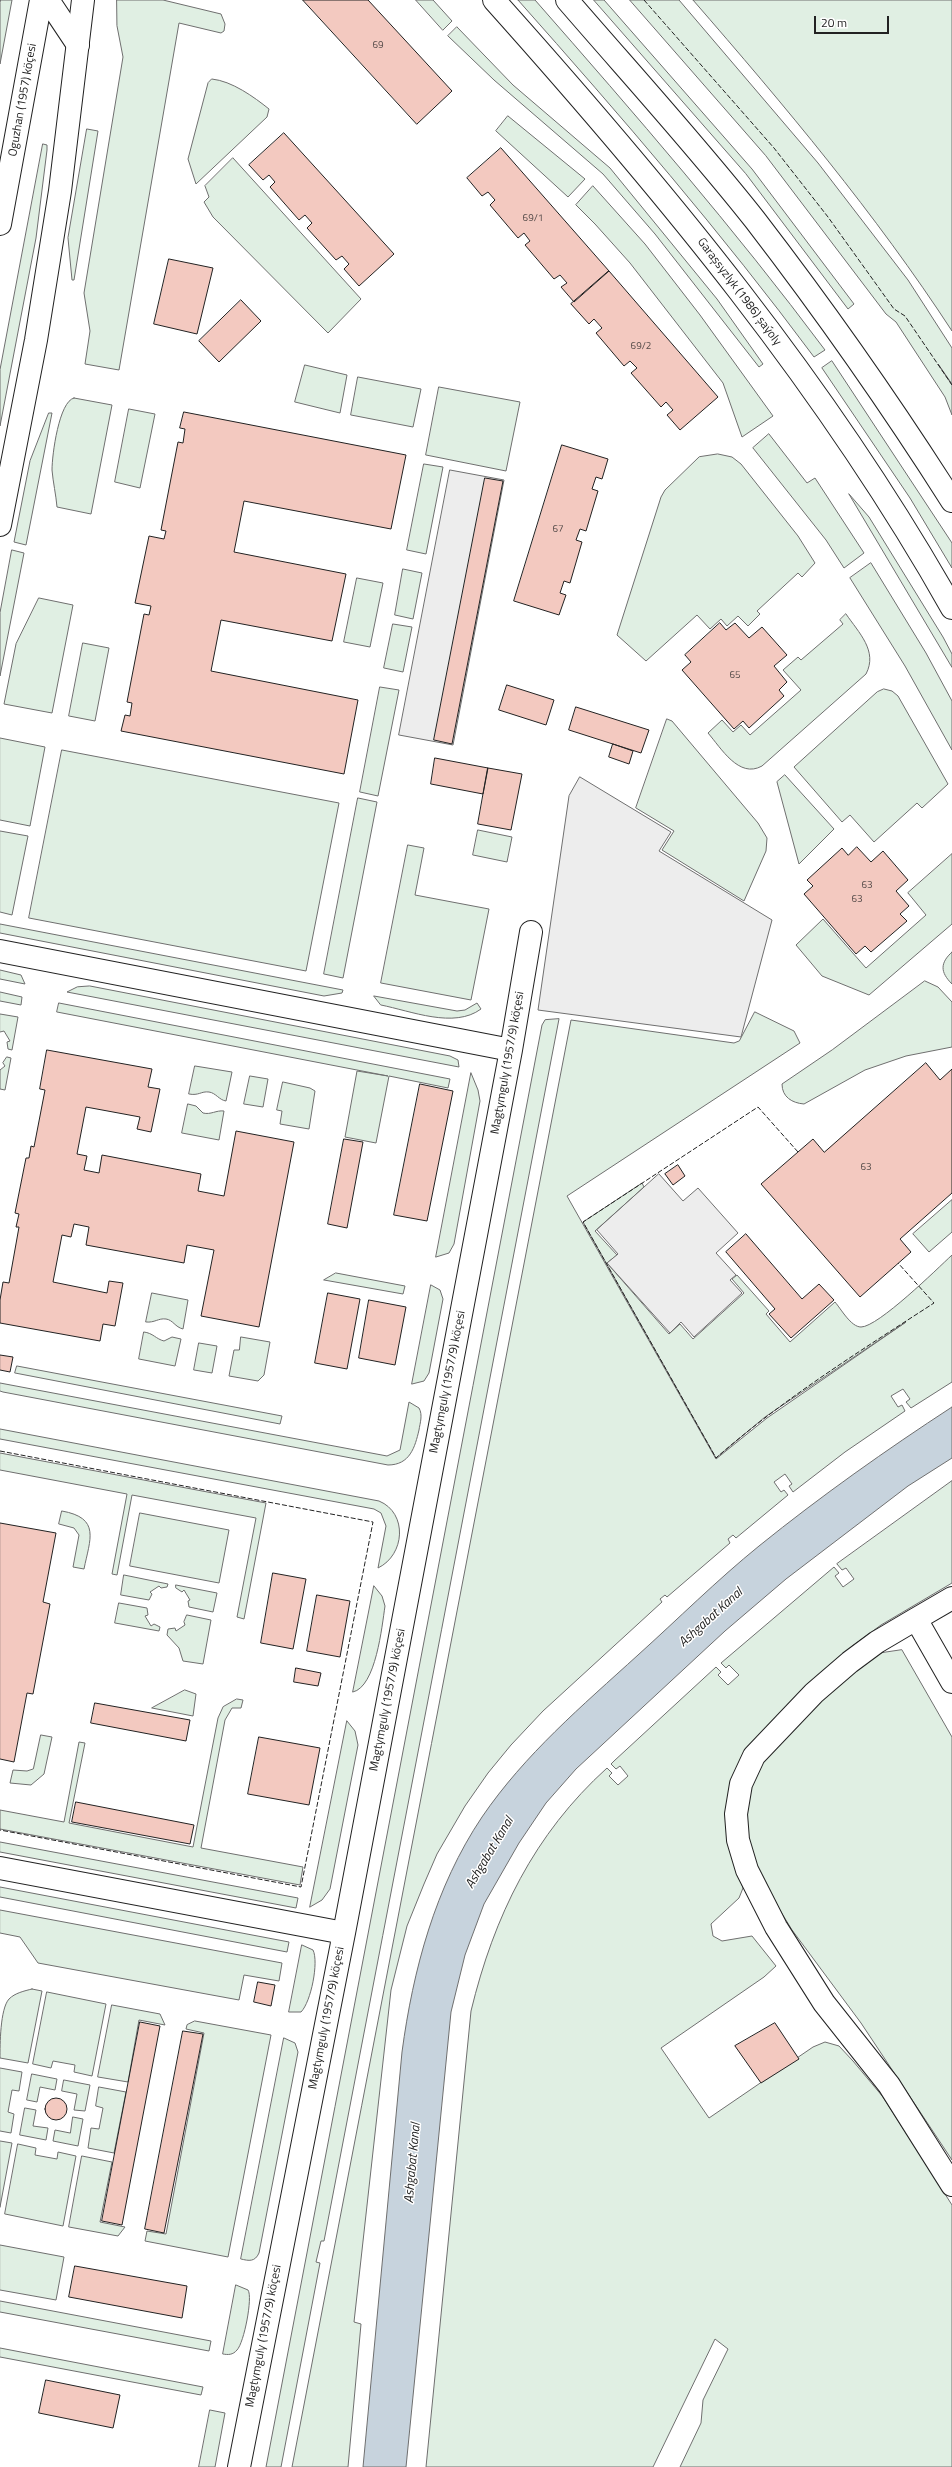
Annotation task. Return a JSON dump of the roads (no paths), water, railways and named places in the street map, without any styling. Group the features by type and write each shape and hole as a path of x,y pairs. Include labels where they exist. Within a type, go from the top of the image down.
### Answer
{"street":[{"name":"Oguzhan (1957) köçesi","path":"0,224 40,0"},
{"path":"48,0 78,44"},
{"path":"0,525 38,332 60,191 84,0"},
{"name":"Garaşsyzlyk (1986) şaýoly","path":"494,0 624,147 719,263 808,382 868,470 921,554 952,608"},
{"path":"567,0 664,110 754,220 856,356 952,502"},
{"name":"Magtymguly (1957/9) köçesi","path":"239,2467 344,1933 511,1050 531,932"},
{"path":"0,951 511,1050"},
{"path":"952,1598 877,1642 850,1662 814,1693 754,1756 741,1784 736,1814 738,1840 747,1870 776,1927 824,2003 888,2085 952,2185"},
{"path":"916,1619 952,1682"},
{"path":"0,1868 344,1933"}],"water":[{"name":"Ashgabat Kanal","path":"952,1407 952,1458 908,1486 786,1579 725,1631 576,1769 546,1803 519,1843 484,1904 465,1955 451,2012 406,2467 363,2467 402,2052 407,2021 428,1930 451,1872 466,1844 482,1817 499,1794 535,1752 575,1712 743,1559 830,1491"}]}
